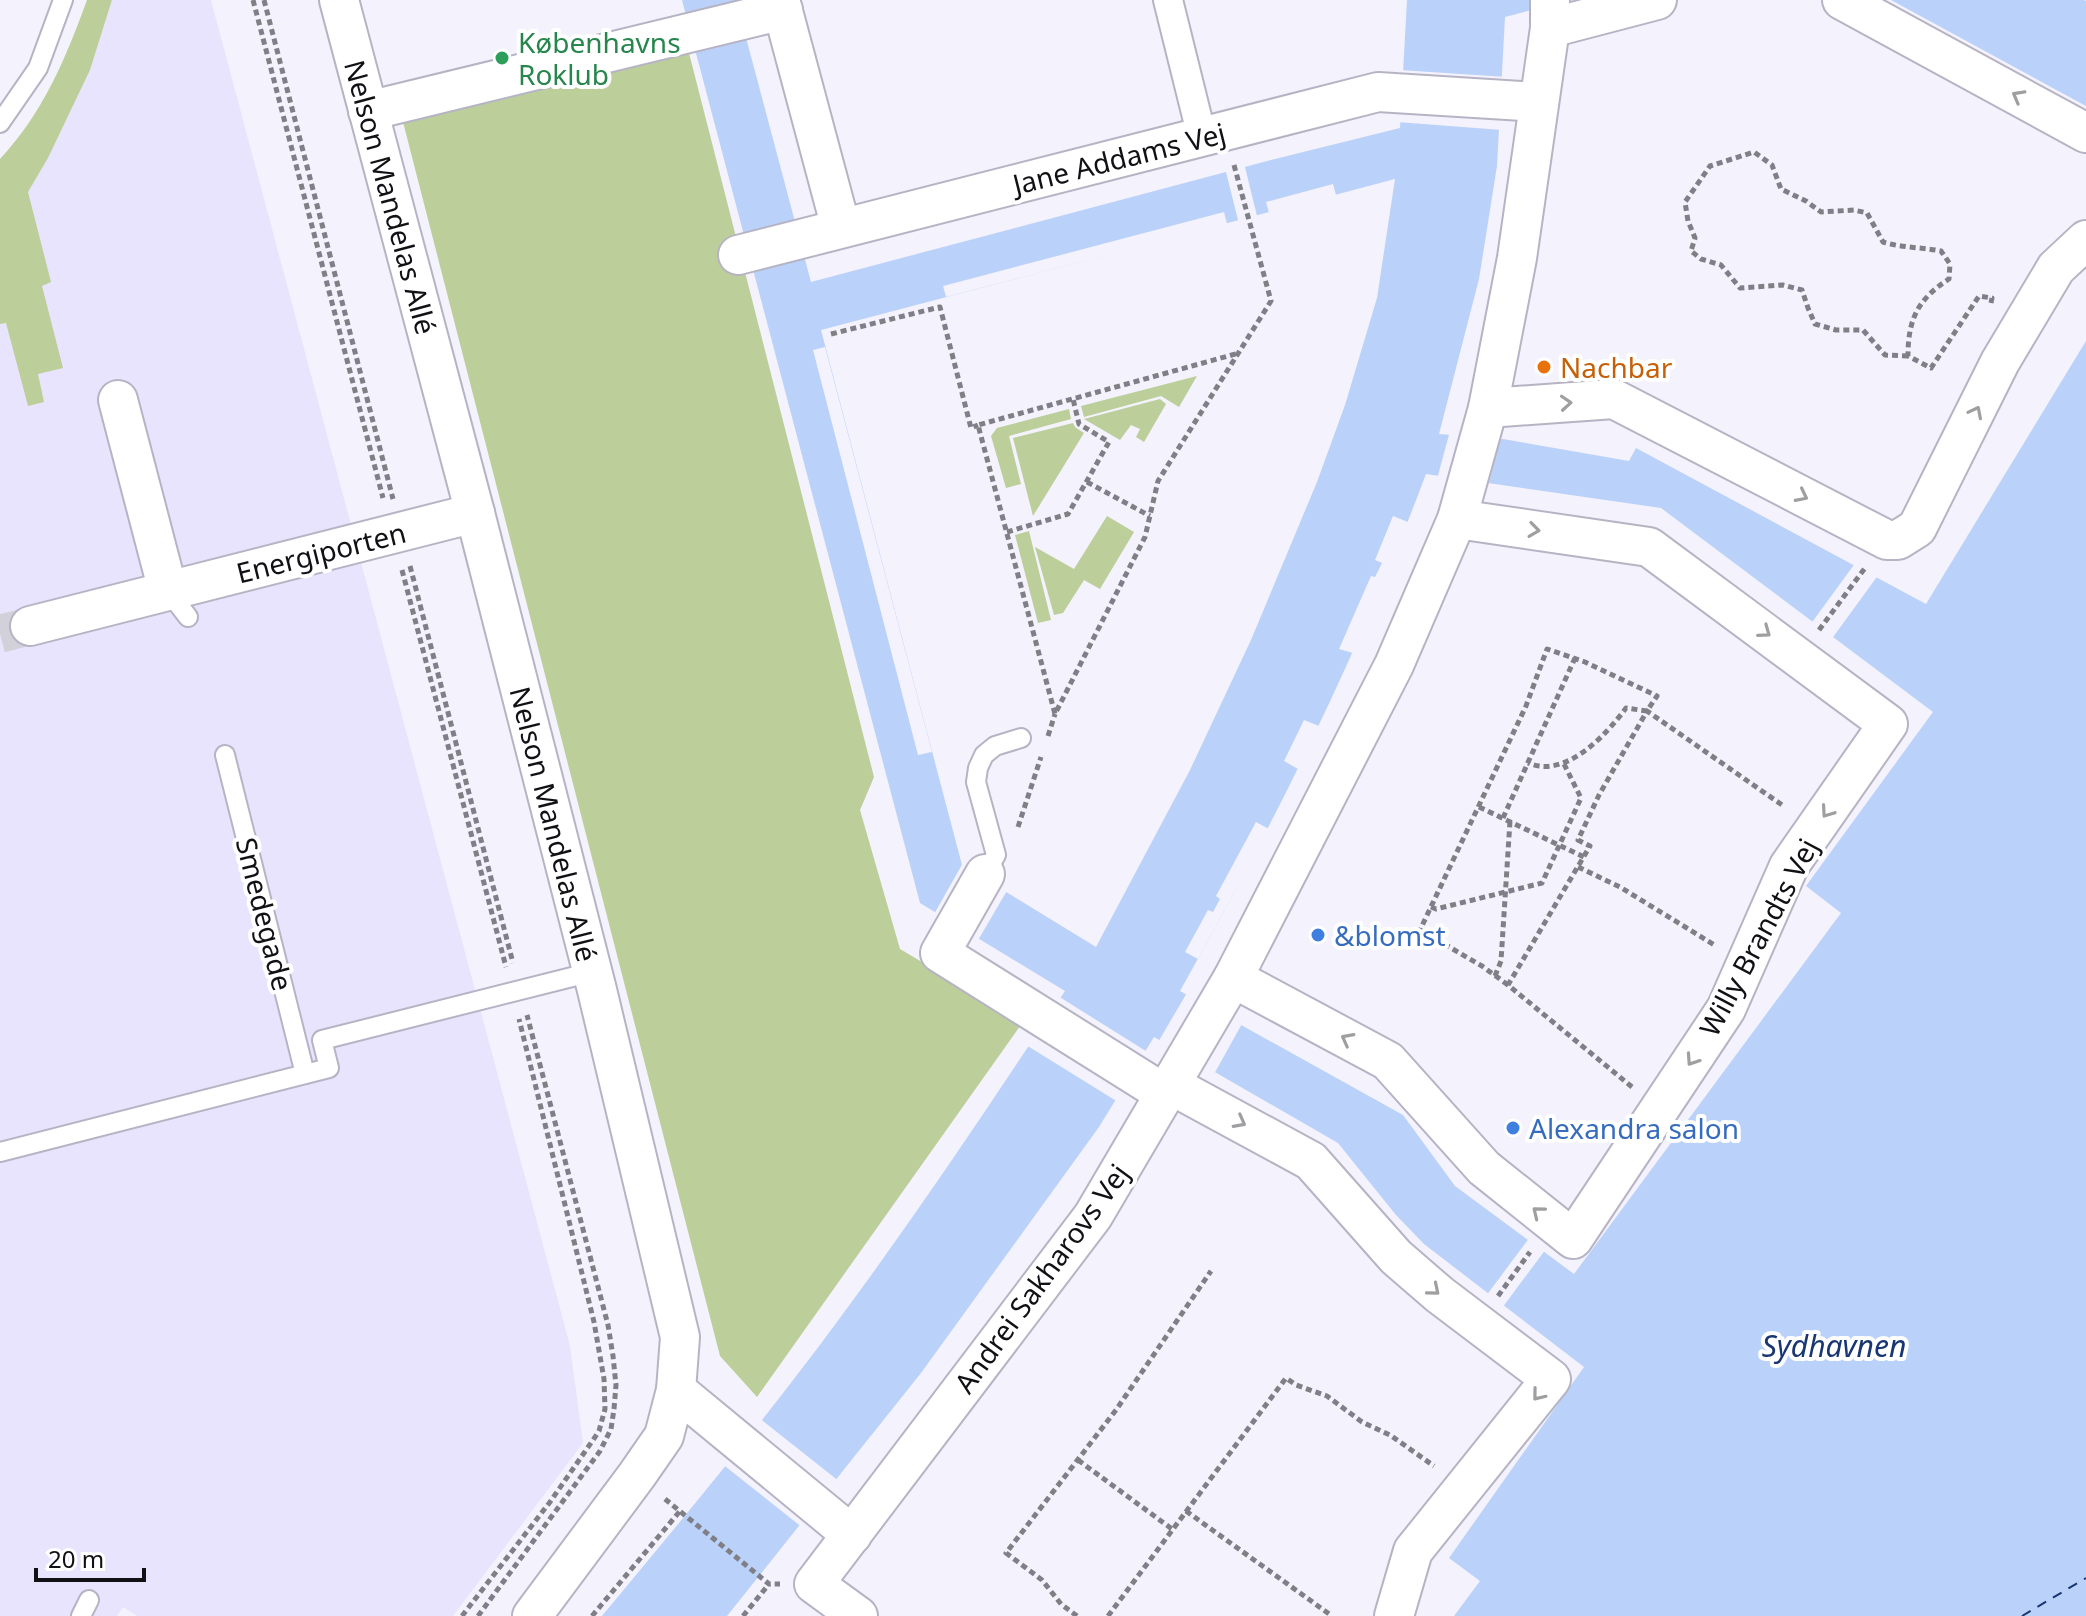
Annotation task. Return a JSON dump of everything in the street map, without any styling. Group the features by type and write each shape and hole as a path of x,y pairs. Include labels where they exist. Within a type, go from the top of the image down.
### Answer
{"street":[{"name":"Nelson Mandelas Allé","path":"339,0 475,513 592,972 680,1337 676,1390 664,1436 532,1616"},
{"path":"1168,0 1202,137"},
{"path":"1164,1078 1225,991 1394,665 1462,502 1484,420 1517,258 1522,102 1550,12 1657,0"},
{"path":"1842,0 2086,133"},
{"path":"368,111 745,20 782,5 831,231"},
{"name":"Jane Addams Vej","path":"738,255 1378,92 1522,102"},
{"path":"1484,420 1614,399 1887,540 1898,540 1917,528 2000,362 2056,268 2086,240"},
{"path":"118,400 178,604"},
{"name":"Willy Brandts Vej","path":"1225,991 1388,1061 1484,1168 1573,1239 1726,1009 1789,866 1888,724 1649,547 1462,502"},
{"name":"Energiporten","path":"30,626 178,604 397,533 475,513"},
{"path":"990,865 940,953 1044,1017 1164,1078 1311,1161 1396,1257 1440,1295 1551,1379 1413,1551 1394,1616"},
{"name":"Andrei Sakharovs Vej","path":"858,1616 814,1584 1093,1216 1164,1078"},
{"path":"676,1390 852,1535"}],"lane":[{"path":"0,123 38,68 63,0"},
{"path":"990,865 976,782 978,768 984,755 995,746 1021,738"},
{"name":"Smedegade","path":"225,755 305,1074"},
{"path":"0,1152 329,1068 322,1040 592,972"}],"path":[{"path":"253,0 397,533 516,991 608,1325 616,1385 611,1429 600,1451 478,1616"},
{"path":"264,0 397,533"},
{"path":"1908,356 1908,331 1919,307 1935,288 1949,279 1950,264 1941,251 1923,247 1901,248 1883,242 1867,213 1854,210 1821,212 1781,189 1772,165 1754,152 1710,166 1685,202 1695,238 1691,251 1701,259 1721,265 1740,288 1783,285 1802,290 1815,324 1836,330 1863,330 1885,355 1908,356 1931,368 1979,296 1992,298 1989,312"},
{"path":"990,865 1017,830 1055,714 1145,537 1158,481 1271,301 1234,165"},
{"path":"831,334 940,307 971,428 1239,353"},
{"path":"1007,532 1068,514 1109,442 1079,424 1073,399"},
{"path":"978,425 1055,714"},
{"path":"1087,482 1150,516"},
{"path":"1817,632 1868,565"},
{"path":"1508,985 1590,846 1578,840 1599,795 1657,696 1575,658 1547,649 1526,706 1420,930 1508,985 1659,1110"},
{"path":"1495,976 1501,961 1507,892 1507,819 1528,763 1575,658"},
{"path":"1528,763 1536,767 1554,766 1585,752 1626,708 1647,711 1815,828"},
{"path":"1431,907 1436,909 1542,883 1581,798 1563,762"},
{"path":"1479,807 1584,857"},
{"path":"1578,867 1620,887 1746,965"},
{"path":"462,1616 550,1502 593,1440 605,1409 604,1379 594,1322 516,991"},
{"path":"1493,1303 1537,1242"},
{"path":"1077,1616 1061,1604 1042,1580 1006,1553 1116,1410 1211,1271"},
{"path":"1108,1616 1286,1378 1327,1396 1362,1422 1390,1435 1464,1488"},
{"path":"1078,1460 1172,1529"},
{"path":"663,1497 769,1584 743,1616"},
{"path":"592,1616 680,1511"},
{"path":"1186,1511 1332,1616"}],"shaded area":[{"path":"112,0 211,0 570,1346 583,1443 453,1616 137,1616 123,1607 117,1616 0,1616 0,238 48,158 90,70"}],"green space":[{"path":"87,0 112,0 90,70 48,158 28,192 51,282 42,286 63,368 38,374 44,402 28,406 6,323 0,324 0,159 29,123 52,84"},
{"path":"689,53 874,777 860,810 900,949 1023,1022 757,1397 720,1356 403,122"},
{"path":"1197,376 1179,407 1161,396 1084,417 1081,406"},
{"path":"1160,399 1166,404 1144,442 1136,437 1140,429 1131,425 1120,440 1084,419"},
{"path":"1069,409 1071,419 1009,436 1021,484 1006,488 991,436 997,428"},
{"path":"1073,423 1084,433 1033,516 1013,438"},
{"path":"1107,516 1134,532 1100,589 1084,580 1063,613 1054,615 1035,547 1074,569"},
{"path":"1029,531 1051,620 1038,623 1015,535"}],"water":[{"name":"Sydhavnen","path":"682,0 736,0 811,282 1400,128 1407,0 1569,0 1505,17 1497,166 1479,279 1439,434 1503,439 1629,461 1636,448 1926,604 2086,341 2086,1616 1454,1616 1480,1581 1449,1558 1584,1367 1424,1244 1396,1215 1338,1143 1154,1037 1099,1127 921,1373 727,1616 602,1616 749,1437 834,1326 952,1160 1065,991 920,903","holes":["1395,179 1377,298 1345,405 1317,482 1251,640 1190,770 1096,947 962,865 821,330","1426,474 1661,508 1933,712 1806,886 1841,913 1574,1274 1455,1186 1403,1115 1180,991 1249,865 1344,672"]},
{"path":"1891,0 2086,1 2086,106"}],"pier":[{"path":"1400,70 1506,77 1502,130 1397,122"},
{"path":"1244,163 1258,220 1239,224 1225,168"},
{"path":"1333,184 1336,195 1269,213 1266,202"},
{"path":"1224,212 1227,224 946,297 943,286"},
{"path":"825,347 932,752 918,755 813,350"},
{"path":"1450,431 1501,436 1488,487 1437,479"},
{"path":"1393,516 1408,522 1367,623 1353,653 1339,649 1371,576 1375,577 1382,563 1375,560"},
{"path":"1856,562 1879,574 1831,640 1810,625"},
{"path":"1304,720 1319,726 1298,769 1284,761"},
{"path":"1256,822 1269,829 1198,959 1185,952 1208,910 1213,912 1220,899 1216,896"},
{"path":"964,861 1008,889 977,942 933,916"},
{"path":"1188,991 1243,1022 1213,1076 1157,1044"},
{"path":"1058,996 1149,1053 1118,1102 1026,1045"},
{"path":"1530,1237 1546,1249 1502,1308 1486,1296"},
{"path":"758,1417 840,1482 803,1528 721,1463"}],"ferry route":[{"path":"2022,1616 2086,1578"}],"tunnel":[{"path":"0,634 30,626"}],"place":[{"name":"Københavns Roklub","path":"502,58"},
{"name":"Nachbar","path":"1544,367"},
{"name":"&blomst","path":"1318,935"},
{"name":"Alexandra salon","path":"1513,1128"}]}
